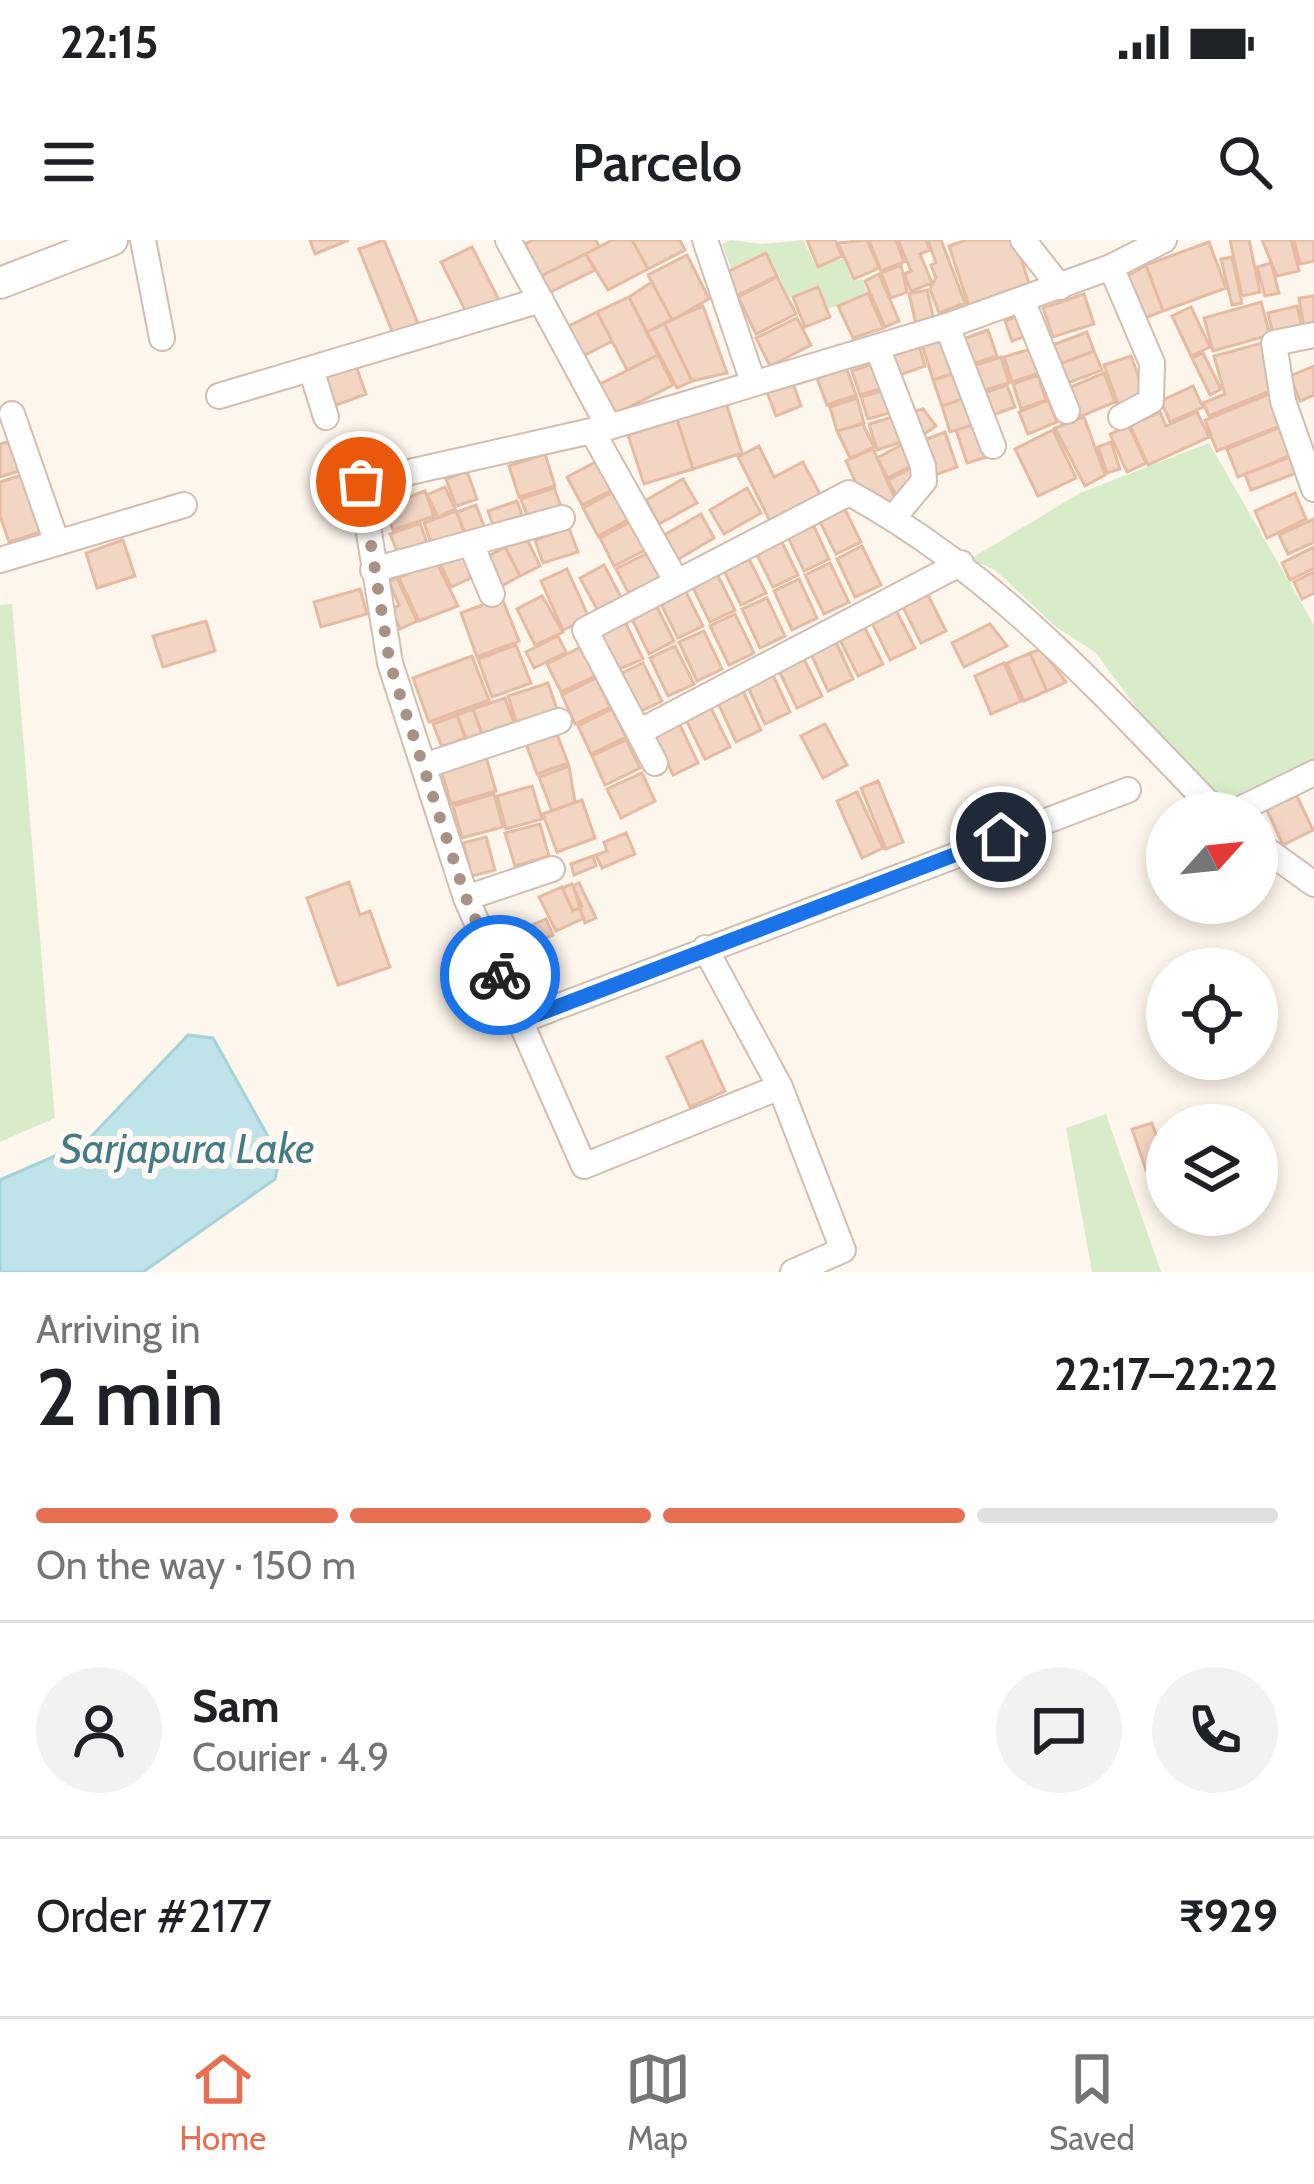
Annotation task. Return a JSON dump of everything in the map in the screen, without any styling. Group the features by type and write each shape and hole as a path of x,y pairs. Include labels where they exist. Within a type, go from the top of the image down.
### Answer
{"street":[{"path":"0,284 112,240"},
{"path":"142,240 162,338"},
{"path":"508,240 675,579"},
{"path":"705,240 701,242 753,382"},
{"path":"1023,240 1060,286"},
{"path":"780,1088 584,1166 466,898 390,664 361,482 600,429 947,326 1112,267 1164,240"},
{"path":"1112,267 1156,374 1151,401 1121,417"},
{"path":"218,396 541,300"},
{"path":"1022,300 1067,411"},
{"path":"947,326 993,446"},
{"path":"1314,335 1274,343 1282,401 1314,489"},
{"path":"877,347 925,481 894,518"},
{"path":"310,368 326,417"},
{"path":"12,414 57,543"},
{"path":"655,763 585,630 675,579 849,493 961,563 1035,623 1198,792"},
{"path":"0,560 184,505"},
{"path":"373,570 562,518"},
{"path":"470,544 493,594"},
{"path":"639,732 961,563"},
{"path":"424,766 559,721"},
{"path":"1275,792 1314,773"},
{"path":"520,1021 1128,790"},
{"path":"1278,858 1314,884"},
{"path":"466,898 552,868"},
{"path":"705,948 780,1088 843,1250 793,1272"}],"green space":[{"path":"730,240 762,244 803,240 817,268 843,258 853,281 862,279 867,291 829,309 818,286 789,297 767,251 731,268 722,244"},
{"path":"1209,443 1314,625 1314,761 1248,792 1216,792 1168,750 1095,652 1056,627 995,570 970,559 1080,493"},
{"path":"12,604 55,1118 0,1142 0,605"},
{"path":"1106,1114 1161,1272 1092,1272 1066,1128"}],"water":[{"name":"Sarjapura Lake","path":"188,1035 213,1038 280,1158 275,1179 143,1272 0,1272 0,1180 85,1143"}],"building":[{"path":"310,240 349,240 315,254"},
{"path":"384,240 419,326 394,336 359,249"},
{"path":"596,240 599,247 541,276 525,244"},
{"path":"612,240 632,240 648,269 608,290 586,254"},
{"path":"632,240 680,240 685,250 648,269"},
{"path":"807,240 835,240 842,256 818,267"},
{"path":"867,240 879,268 854,279 838,243"},
{"path":"869,240 896,240 904,262 881,271"},
{"path":"898,240 926,240 930,250 920,254 932,283 911,291 904,274 911,271"},
{"path":"928,240 941,240 965,303 939,313 930,289 936,278 931,265 936,263"},
{"path":"966,240 1015,240 1030,286 970,309 949,246"},
{"path":"1230,240 1249,240 1260,292 1242,296"},
{"path":"1262,240 1291,240 1299,271 1277,276"},
{"path":"1294,240 1314,240 1314,261 1300,264"},
{"path":"1209,242 1226,288 1163,311 1146,265"},
{"path":"472,247 499,300 468,316 441,262"},
{"path":"766,253 777,276 736,296 725,273"},
{"path":"586,254 595,270 550,292 541,276"},
{"path":"687,255 709,299 672,320 648,275"},
{"path":"1232,257 1242,303 1232,305 1221,259"},
{"path":"1271,263 1279,293 1265,296 1257,267"},
{"path":"901,265 907,292 891,298 881,273"},
{"path":"1146,265 1163,311 1143,319 1128,276"},
{"path":"879,274 899,321 885,327 865,281"},
{"path":"777,277 796,314 756,334 738,297"},
{"path":"652,282 672,320 647,332 629,297"},
{"path":"818,287 830,317 805,327 793,297"},
{"path":"927,290 934,320 916,324 909,294"},
{"path":"868,293 883,328 853,338 838,306"},
{"path":"1084,294 1094,324 1053,337 1043,308"},
{"path":"1314,296 1314,326 1304,328 1299,298"},
{"path":"629,297 658,355 627,370 597,312"},
{"path":"1261,302 1270,335 1213,351 1204,318"},
{"path":"703,306 727,373 692,381 664,323"},
{"path":"1297,306 1302,328 1273,334 1268,313"},
{"path":"1191,307 1210,347 1191,356 1172,316"},
{"path":"597,312 612,341 583,356 569,326"},
{"path":"1025,314 1032,334 1012,341 1005,321"},
{"path":"797,318 811,345 770,366 756,338"},
{"path":"664,323 692,381 677,388 647,332"},
{"path":"988,330 997,356 972,364 963,339"},
{"path":"1087,332 1094,351 1057,365 1050,346"},
{"path":"948,336 959,372 933,380 922,344"},
{"path":"1262,343 1275,389 1209,416 1203,403 1225,394 1214,356"},
{"path":"919,345 925,366 894,377 887,356"},
{"path":"1034,348 1042,372 1012,382 1004,357"},
{"path":"1094,351 1102,370 1065,384 1057,365"},
{"path":"1203,353 1221,389 1210,395 1192,358"},
{"path":"658,355 673,385 611,416 596,386"},
{"path":"1131,356 1146,397 1119,407 1104,365"},
{"path":"1001,357 1009,383 981,391 973,366"},
{"path":"878,362 886,387 860,395 852,371"},
{"path":"355,363 366,394 331,407 320,376"},
{"path":"1314,366 1314,395 1300,401 1290,376"},
{"path":"846,367 856,395 827,405 817,378"},
{"path":"959,372 968,397 942,406 933,380"},
{"path":"1104,373 1115,402 1079,417 1068,388"},
{"path":"1038,375 1046,400 1021,409 1013,384"},
{"path":"791,378 801,406 776,416 765,387"},
{"path":"1007,385 1015,407 992,415 984,393"},
{"path":"1193,386 1203,407 1170,422 1161,401"},
{"path":"889,389 896,411 868,419 861,397"},
{"path":"1272,393 1285,424 1217,451 1205,420"},
{"path":"968,397 976,424 950,432 942,406"},
{"path":"857,398 864,423 837,431 830,407"},
{"path":"1048,400 1057,422 1028,434 1019,412"},
{"path":"726,403 742,453 693,469 677,419"},
{"path":"923,409 936,426 920,437 912,412"},
{"path":"1160,412 1166,426 1197,412 1209,437 1148,465 1130,425"},
{"path":"899,415 907,440 877,450 869,424"},
{"path":"1084,417 1105,475 1085,486 1055,428"},
{"path":"677,419 693,469 644,484 628,435"},
{"path":"863,424 874,447 850,458 837,431"},
{"path":"976,424 987,457 967,463 956,430"},
{"path":"1129,426 1146,463 1127,472 1110,434"},
{"path":"1283,426 1294,454 1238,477 1227,449"},
{"path":"1053,430 1076,478 1038,496 1015,449"},
{"path":"945,432 957,467 932,476 919,442"},
{"path":"14,440 25,469 0,477 0,444"},
{"path":"1111,442 1120,469 1107,473 1098,447"},
{"path":"905,443 916,463 888,478 877,458"},
{"path":"759,446 774,477 803,462 821,496 770,521 738,457"},
{"path":"873,449 897,503 885,508 860,492 846,461"},
{"path":"545,454 555,486 519,497 509,466"},
{"path":"1293,456 1299,472 1251,490 1245,474"},
{"path":"601,459 616,488 582,505 567,477"},
{"path":"912,468 920,483 896,495 888,480"},
{"path":"467,471 477,499 456,506 446,479"},
{"path":"28,473 47,530 9,542 0,516 0,482"},
{"path":"683,479 697,503 659,524 646,500"},
{"path":"445,487 455,509 438,517 427,495"},
{"path":"554,488 562,509 529,521 521,499"},
{"path":"747,488 761,513 724,534 710,510"},
{"path":"617,490 632,518 598,536 583,508"},
{"path":"425,491 434,516 393,530 384,506"},
{"path":"1295,493 1306,519 1267,538 1255,511"},
{"path":"517,501 525,523 496,534 488,511"},
{"path":"842,503 861,542 836,554 817,516"},
{"path":"476,505 485,529 466,536 457,512"},
{"path":"456,511 465,535 432,546 424,523"},
{"path":"701,514 714,538 677,560 664,535"},
{"path":"1314,519 1314,542 1288,554 1279,535"},
{"path":"634,520 649,548 614,566 600,538"},
{"path":"811,520 829,559 804,571 786,533"},
{"path":"420,523 428,546 399,556 390,534"},
{"path":"569,528 578,552 543,563 535,540"},
{"path":"779,536 798,575 773,587 754,549"},
{"path":"526,537 540,566 520,576 505,547"},
{"path":"123,540 135,576 97,588 86,553"},
{"path":"862,546 881,585 855,597 837,559"},
{"path":"505,547 520,576 498,588 483,559"},
{"path":"1314,547 1314,568 1290,580 1282,563"},
{"path":"652,551 664,576 629,594 616,569"},
{"path":"462,553 473,577 451,587 440,563"},
{"path":"747,555 766,593 741,605 722,567"},
{"path":"436,561 458,606 419,621 399,578"},
{"path":"830,563 849,602 824,614 805,575"},
{"path":"604,565 622,599 598,611 580,578"},
{"path":"567,569 589,618 563,630 541,581"},
{"path":"716,572 735,610 710,622 691,584"},
{"path":"1314,572 1314,593 1302,599 1294,582"},
{"path":"397,578 417,621 400,629 391,610 399,605 389,582"},
{"path":"799,579 817,618 792,630 774,591"},
{"path":"684,588 703,626 678,638 659,600"},
{"path":"360,589 367,614 321,627 314,602"},
{"path":"927,593 946,631 921,643 902,605"},
{"path":"542,596 563,632 535,645 517,609"},
{"path":"502,598 519,641 477,657 461,613"},
{"path":"767,598 785,636 760,648 742,609"},
{"path":"655,603 674,641 649,654 630,615"},
{"path":"896,610 915,648 890,660 871,621"},
{"path":"735,614 754,653 729,665 710,626"},
{"path":"624,620 643,659 617,670 599,632"},
{"path":"206,621 215,651 163,667 153,636"},
{"path":"990,624 1007,646 964,667 952,643"},
{"path":"864,626 883,664 858,676 839,638"},
{"path":"704,631 722,669 697,681 679,642"},
{"path":"558,636 566,652 534,668 526,652"},
{"path":"835,640 853,679 828,691 810,652"},
{"path":"516,645 531,683 492,697 478,659"},
{"path":"675,646 694,684 668,696 650,658"},
{"path":"581,647 595,676 561,692 547,664"},
{"path":"1041,649 1066,682 1047,691 1030,653"},
{"path":"1030,653 1047,691 1024,701 1007,663"},
{"path":"472,656 489,700 429,722 413,678"},
{"path":"803,657 822,696 797,708 778,669"},
{"path":"643,663 662,701 637,713 618,675"},
{"path":"1004,663 1021,701 991,714 975,676"},
{"path":"772,673 790,712 765,724 747,685"},
{"path":"596,678 610,707 575,724 562,695"},
{"path":"548,683 560,718 517,724 508,696"},
{"path":"743,691 761,730 736,742 718,703"},
{"path":"505,698 515,726 482,733 473,709"},
{"path":"711,708 730,747 705,759 686,720"},
{"path":"473,709 485,744 470,749 457,715"},
{"path":"612,709 626,737 591,754 578,726"},
{"path":"457,715 465,738 442,747 433,724"},
{"path":"825,724 847,765 823,778 801,736"},
{"path":"680,725 698,763 673,775 655,736"},
{"path":"555,729 568,763 537,774 525,741"},
{"path":"626,740 640,768 605,785 592,756"},
{"path":"486,757 496,791 451,804 441,770"},
{"path":"569,766 575,802 552,811 539,777"},
{"path":"642,773 655,801 621,818 607,789"},
{"path":"878,781 903,842 886,849 861,788"},
{"path":"532,786 542,819 506,829 497,796"},
{"path":"857,792 883,848 862,858 837,801"},
{"path":"1295,792 1313,830 1283,845 1278,834 1278,800"},
{"path":"494,794 503,827 462,838 453,806"},
{"path":"582,800 595,838 557,852 543,814"},
{"path":"540,824 549,856 515,866 505,833"},
{"path":"626,833 635,854 602,868 596,855 607,851 604,842"},
{"path":"486,837 495,870 472,876 463,843"},
{"path":"593,856 596,866 574,875 571,864"},
{"path":"349,882 360,915 370,911 390,967 338,985 307,898"},
{"path":"579,883 596,918 585,923 573,886"},
{"path":"572,884 582,906 573,911 562,888"},
{"path":"562,887 573,911 579,908 584,918 556,931 539,897"},
{"path":"546,919 553,935 536,942 530,926"},
{"path":"702,1041 725,1091 690,1107 667,1057"},
{"path":"1146,1125 1146,1170 1132,1129"}],"way so far":[{"path":"361,482 390,664 466,898 500,975"}],"route":[{"path":"500,975 520,1021 1001,837"}]}
